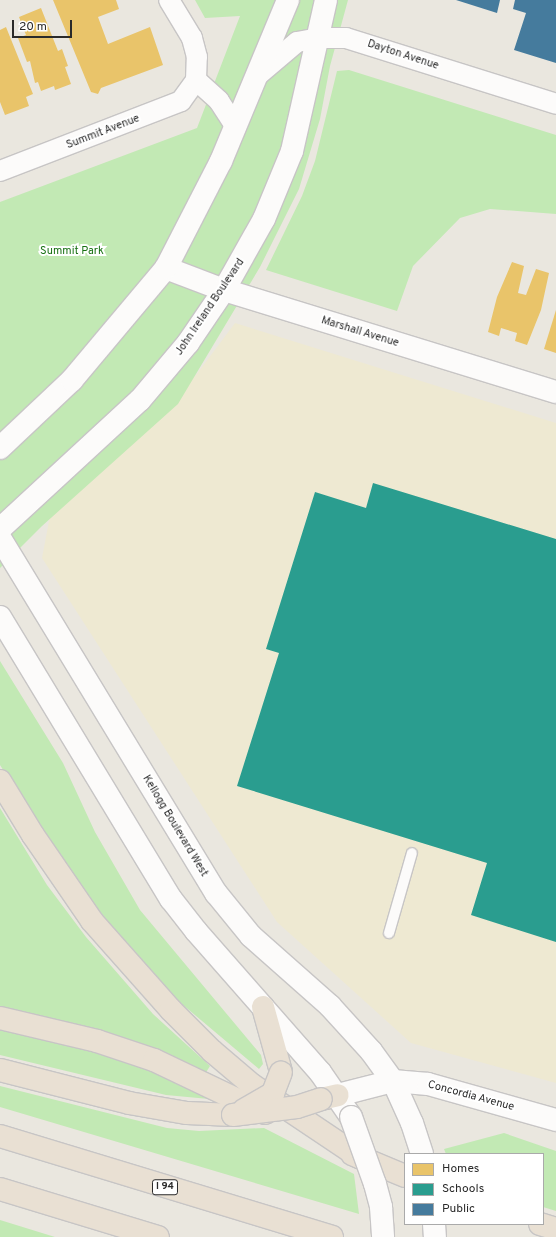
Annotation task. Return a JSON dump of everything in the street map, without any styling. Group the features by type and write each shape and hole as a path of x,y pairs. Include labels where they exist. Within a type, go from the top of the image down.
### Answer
{"highway":[{"path":"0,780 33,835 92,921 170,1010 212,1051 252,1085 359,1157"},
{"path":"233,1115 264,1100 273,1093 281,1072 263,1007"},
{"path":"0,1018 97,1041 154,1060 359,1157 404,1176"},
{"path":"0,1070 122,1102 164,1110 233,1115 297,1107 329,1097"},
{"name":"I 94","path":"0,1136 332,1237"},
{"path":"0,1189 158,1237"},
{"path":"543,1225 556,1229"}],"main road":[{"path":"0,448 72,380 166,268 202,201 236,127 288,0"},
{"name":"John Ireland Boulevard","path":"0,529 140,400 188,343 224,290 264,219 292,151 319,38 326,0"},
{"name":"Marshall Avenue","path":"166,268 224,290 556,392"},
{"name":"Kellogg Boulevard West","path":"0,538 232,916 270,956 335,1012 371,1051 393,1081 422,1153"},
{"path":"0,617 171,899 263,1007 329,1097 351,1117 375,1184 381,1207 383,1237"},
{"name":"Concordia Avenue","path":"329,1097 393,1081 451,1089 556,1120"},
{"path":"434,1225 435,1237"}],"street":[{"path":"169,0 192,38 197,57 196,80 219,101 236,127"},
{"name":"Dayton Avenue","path":"258,75 297,42 319,38 346,38 363,42 556,104"},
{"name":"Summit Avenue","path":"0,171 171,106 189,92 196,80"}],"lane":[{"path":"388,933 412,853"}],"shaded area":[{"path":"235,323 556,423 556,1083 411,1043 277,922 42,558 50,516 104,469 196,375"}],"green space":[{"name":"Summit Park","path":"195,0 348,0 330,66 320,119 299,189 260,267 178,404 42,526 0,568 0,202 197,128 240,16 205,18"},
{"path":"349,70 556,135 556,214 490,209 460,218 413,266 397,311 266,270 302,196 315,161 337,71"},
{"path":"0,661 63,763 95,832 140,910 261,1055 263,1064 259,1069 170,994 105,920 57,856 0,765"},
{"path":"0,808 47,885 86,937 153,1014 210,1066 205,1074 0,1013"},
{"path":"0,1029 80,1046 138,1065 209,1099 166,1095 0,1055"},
{"path":"0,1086 167,1128 199,1131 264,1128 354,1174 359,1214 0,1107"},
{"path":"504,1133 556,1151 556,1211 544,1207 544,1153 446,1153 444,1149"},
{"path":"0,1220 55,1237 0,1237"}],"building: Homes":[{"path":"53,0 116,0 119,9 98,17 108,44 150,27 163,65 101,88 98,94 91,92"},
{"path":"41,8 58,51 62,49 68,66 65,67 71,84 55,90 54,86 41,91 38,82 35,83 30,61 27,62 18,38 26,35 19,17"},
{"path":"6,27 33,94 26,97 29,106 5,115 0,102 0,30"},
{"path":"512,262 524,266 518,293 526,295 536,269 549,273 541,310 527,345 515,341 517,333 501,328 499,336 488,332 497,297"},
{"path":"556,310 556,353 544,349"}],"building: Schools":[{"path":"373,483 556,539 556,942 471,915 487,863 237,786 279,653 266,649 315,492 366,508"}],"building: Public":[{"path":"456,0 500,0 497,13"},
{"path":"515,0 556,0 556,63 514,50 526,13 513,9"}]}
